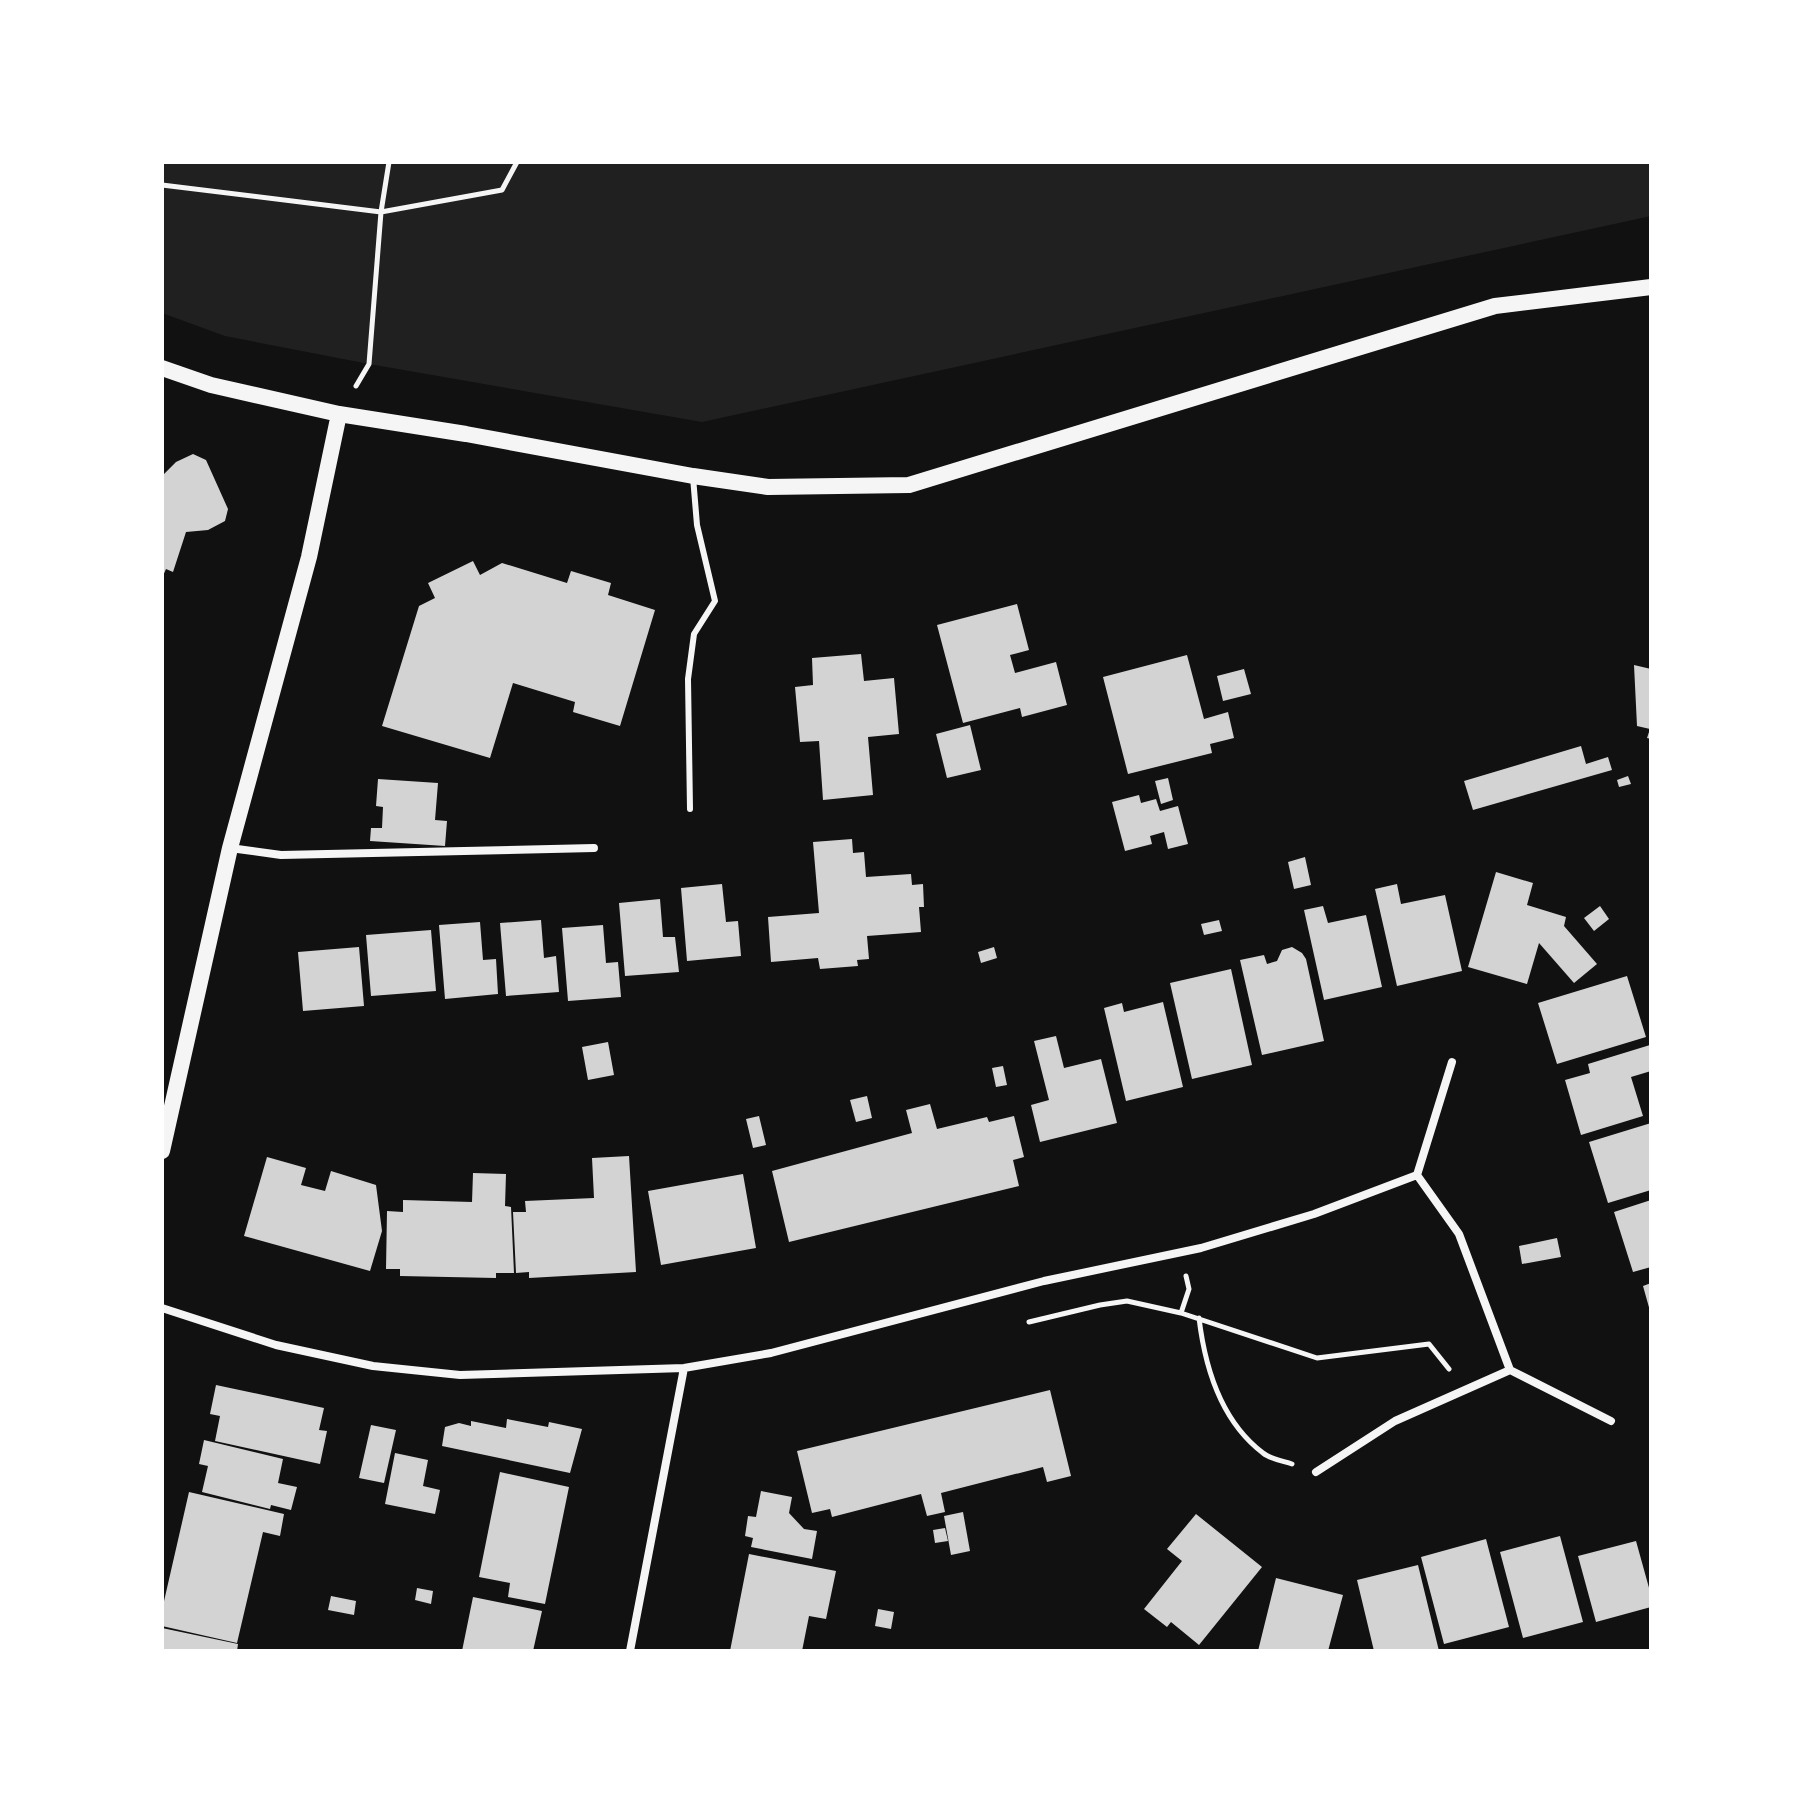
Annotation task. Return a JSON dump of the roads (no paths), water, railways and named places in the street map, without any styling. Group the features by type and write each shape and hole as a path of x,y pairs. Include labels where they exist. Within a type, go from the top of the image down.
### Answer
{"main road":[{"path":"162,368 211,385 339,414 693,476 768,487 909,485 1495,306 1651,287"},
{"path":"162,1151 230,848 309,557 339,414"}],"street":[{"path":"230,848 281,855 594,848"},
{"path":"1417,1175 1452,1062"},
{"path":"162,1308 276,1345 373,1366 460,1375 684,1368 771,1353 1044,1281 1182,1252 1314,1214 1417,1175"},
{"path":"1417,1175 1459,1234 1510,1370 1611,1421"},
{"path":"630,1651 684,1368"},
{"path":"1316,1472 1395,1421 1510,1370"}],"lane":[{"path":"690,809 688,679 694,634 715,601 697,525 693,476"}]}
